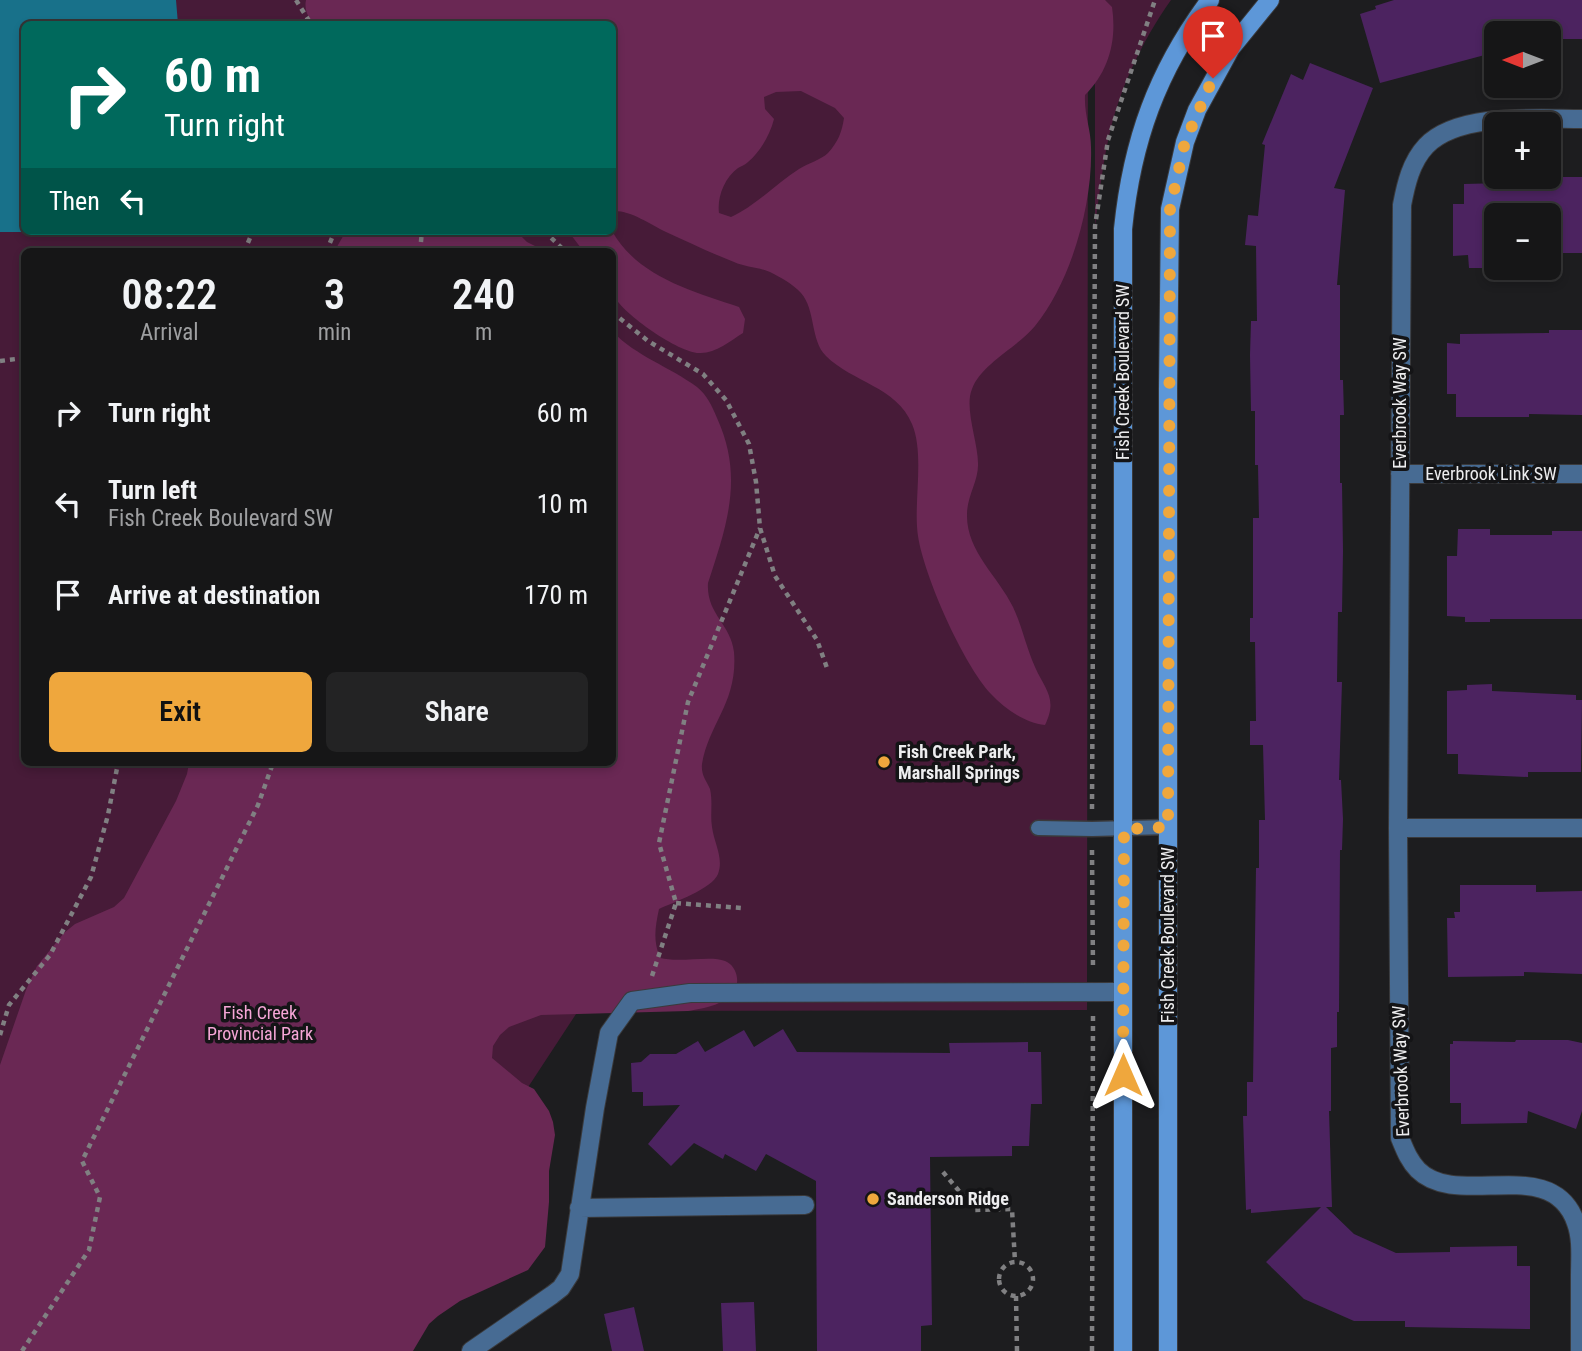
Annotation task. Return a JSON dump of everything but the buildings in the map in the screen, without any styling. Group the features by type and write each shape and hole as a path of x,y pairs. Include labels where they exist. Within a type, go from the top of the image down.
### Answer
{"main road":[{"name":"Fish Creek Boulevard SW","path":"1123,1351 1122,275 1125,210 1131,169 1150,106 1168,64 1210,0"},
{"name":"Fish Creek Boulevard SW","path":"1168,1351 1170,209 1185,142 1197,110 1231,48 1270,0"}],"street":[{"name":"Everbrook Way SW","path":"1580,1351 1580,1240 1576,1221 1559,1199 1542,1189 1527,1185 1449,1185 1435,1181 1419,1172 1407,1156 1400,1138 1398,828 1402,205 1410,171 1426,146 1444,133 1469,124 1528,119 1582,119"},
{"name":"Everbrook Link SW","path":"1400,474 1582,474"},
{"path":"1398,828 1582,828"},
{"path":"471,1351 561,1288 570,1274 609,1033 632,1001 690,993 1123,992"},
{"path":"579,1208 806,1205"}],"lane":[{"path":"1038,828 1168,827"}],"path":[{"path":"296,0 309,21"},
{"path":"548,235 562,248"},
{"path":"616,315 648,341 703,374 726,400 749,444 760,528 775,576 817,640 827,667"},
{"path":"0,361 21,358"},
{"path":"632,1001 652,978 676,904 659,843 688,702 760,528"},
{"path":"0,1035 9,1005 50,955 91,877 108,815 117,766"},
{"path":"22,1351 89,1250 100,1197 82,1161 258,804 272,766"},
{"path":"676,904 741,908"},
{"path":"943,1172 975,1210 1012,1209 1015,1262"},
{"path":"1015,1262 1027,1267 1032,1277 1030,1287 1016,1296 1006,1293 999,1278 1003,1268 1015,1262"},
{"path":"1016,1296 1017,1351"}],"green space":[{"name":"Fish Creek Provincial Park","path":"0,0 1088,0 1087,1010 578,1011 355,1351 0,1351"},
{"path":"306,0 1105,0 1112,7 1112,43 1100,76 1085,95 1091,140 1091,169 1084,217 1069,265 1048,308 1035,326 983,372 970,397 970,415 978,463 968,507 968,527 977,552 1013,607 1032,659 1049,694 1049,716 1045,725 1016,714 991,694 969,662 946,619 928,573 918,536 916,436 912,424 896,401 826,356 817,342 806,300 790,284 770,272 738,264 633,215 616,211 616,21 311,21 307,13","holes":["801,91 835,108 844,118 839,137 822,158 799,169 740,213 731,217 719,213 720,195 725,183 733,172 757,153 770,131 774,119 765,109 764,97 776,92"]},
{"path":"1095,0 1171,0 1141,49 1118,104 1106,152 1095,226"},
{"path":"344,235 520,235 539,248 336,248"},
{"path":"571,235 615,235 636,260 651,271 685,288 739,307 745,319 743,333 705,353 679,347 640,322 619,304 616,299 616,248 581,248"},
{"path":"616,335 632,348 687,380 704,394 725,440 731,481 726,521 708,583 708,594 732,642 734,669 732,685 702,764 711,794 711,822 720,868 708,885 659,909 655,934 660,958 725,961 735,970 736,986 728,998 704,1008 688,1011 541,1015 509,1027 500,1035 493,1046 492,1058 522,1083 534,1089 553,1122 555,1135 549,1171 545,1247 528,1270 460,1301 438,1316 429,1324 413,1351 0,1351 0,1065 37,966 64,933 75,924 114,907 124,898 176,801 188,766 616,766"}],"water":[{"path":"0,0 176,0 178,21 21,21 21,232 0,232"}],"place":[{"name":"Fish Creek Park, Marshall Springs","path":"884,762"},
{"name":"Sanderson Ridge","path":"873,1199"}],"route":[{"path":"1123,1075 1124,829 1168,827 1170,209 1185,142 1213,78"}]}
